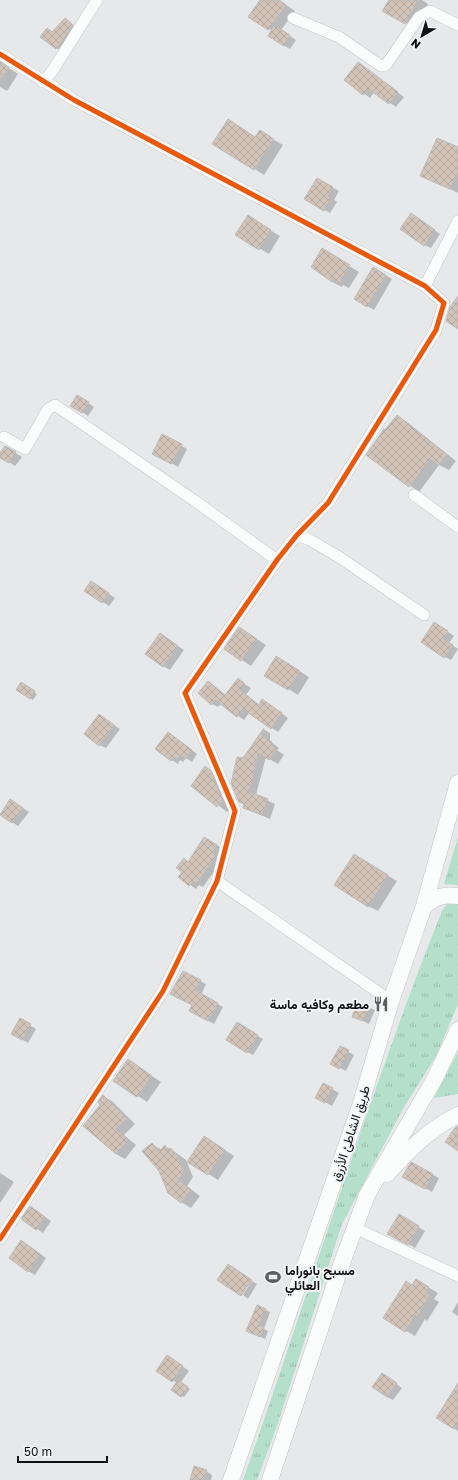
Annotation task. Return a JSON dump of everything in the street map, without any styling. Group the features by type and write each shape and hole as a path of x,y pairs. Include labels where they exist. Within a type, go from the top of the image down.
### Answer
{"main road":[{"name":"طريق الشاطئ الأزرق","path":"231,1480 361,1103 391,1001 424,906 458,783"},
{"path":"424,906 437,897 448,895 458,896"},
{"path":"270,1480 367,1195 434,1080 458,1030"},
{"path":"367,1195 417,1142 442,1123 458,1115"}],"street":[{"path":"43,82 53,70 97,0"},
{"path":"293,18 339,37 381,66 386,65 419,17 430,10 458,25"},
{"path":"0,54 74,100 425,286 444,303 436,330 328,503 297,535 277,560 185,693 235,811 216,881 162,991 0,1239"},
{"path":"425,286 458,221"},
{"path":"4,437 25,449 48,409 55,405 195,501 277,560"},
{"path":"414,495 458,527"},
{"path":"297,535 310,540 339,557 424,615"},
{"path":"216,881 391,1001"},
{"path":"355,1228 458,1276"}],"green space":[{"path":"458,837 458,885 444,884"},
{"path":"455,902 458,903 458,1004 436,1056 404,1107 342,1224 277,1426 257,1480 243,1480 364,1123 415,981 442,911 446,905"},
{"path":"458,1052 458,1094 434,1098"}],"building":[{"path":"260,0 279,0 286,5 268,30 248,17"},
{"path":"389,0 418,0 405,24 382,11"},
{"path":"65,18 73,25 56,49 40,37 47,28 52,32"},
{"path":"274,25 290,35 284,46 268,36"},
{"path":"0,62 9,68 0,81"},
{"path":"358,62 398,92 389,104 368,89 363,95 344,80"},
{"path":"228,119 255,137 260,130 274,139 254,170 212,144"},
{"path":"437,138 458,147 458,172 450,189 420,176"},
{"path":"317,178 333,187 328,196 331,198 324,211 304,199"},
{"path":"411,213 435,230 424,246 400,229"},
{"path":"248,215 271,230 259,250 235,235"},
{"path":"322,248 350,265 339,284 333,280 332,282 311,267"},
{"path":"373,267 386,275 367,307 354,299"},
{"path":"458,296 458,329 446,321 450,307"},
{"path":"77,395 89,402 82,413 70,406"},
{"path":"397,415 447,455 438,466 430,459 409,487 366,455 384,429 385,430"},
{"path":"162,434 182,444 171,464 152,454"},
{"path":"5,446 16,452 9,463 0,458 0,453"},
{"path":"91,581 109,593 102,603 84,591"},
{"path":"434,622 448,631 443,639 453,645 444,658 421,642"},
{"path":"239,627 257,639 241,661 224,649"},
{"path":"160,633 178,646 163,667 145,654"},
{"path":"276,656 300,671 288,690 264,676"},
{"path":"238,678 245,684 240,690 259,705 262,699 282,713 271,729 243,709 237,717 215,700 211,705 198,693 208,681 225,695"},
{"path":"21,682 35,691 30,699 16,690"},
{"path":"99,714 114,725 99,746 84,734"},
{"path":"264,728 262,736 272,742 270,745 277,749 269,760 258,753 252,782 248,791 268,799 262,815 243,808 244,804 239,802 231,783 237,757 243,758"},
{"path":"168,732 192,750 185,759 180,755 177,759 174,757 171,761 155,749"},
{"path":"205,766 210,770 223,800 217,807 191,786"},
{"path":"10,799 23,808 12,823 0,815"},
{"path":"204,837 217,845 212,853 216,855 216,857 196,884 193,882 189,886 178,877 182,872 176,868 184,858 188,862"},
{"path":"354,854 388,875 368,907 334,885"},
{"path":"183,971 201,980 195,990 218,1003 208,1021 189,1011 192,1005 170,994"},
{"path":"358,1002 369,1006 363,1021 352,1017"},
{"path":"20,1018 31,1024 22,1040 11,1034"},
{"path":"237,1022 258,1035 247,1053 226,1040"},
{"path":"340,1046 349,1050 339,1069 330,1064"},
{"path":"128,1059 152,1076 137,1097 113,1081"},
{"path":"323,1083 333,1088 325,1103 315,1098"},
{"path":"103,1095 127,1119 116,1129 128,1140 116,1154 83,1126 100,1105 98,1102"},
{"path":"458,1126 458,1151 445,1142"},
{"path":"204,1136 225,1150 208,1175 187,1162"},
{"path":"152,1143 159,1152 165,1145 168,1151 171,1148 174,1154 176,1153 184,1172 178,1180 191,1190 181,1203 168,1193 159,1171 142,1151"},
{"path":"411,1162 433,1174 425,1189 402,1177"},
{"path":"30,1206 45,1217 36,1230 21,1219"},
{"path":"399,1214 419,1226 408,1245 387,1234"},
{"path":"21,1240 40,1254 28,1272 9,1258"},
{"path":"228,1264 252,1280 241,1296 217,1280"},
{"path":"416,1279 429,1287 425,1293 430,1295 418,1316 415,1315 405,1332 383,1318 406,1281 412,1285"},
{"path":"257,1305 266,1309 259,1325 264,1328 260,1337 246,1331"},
{"path":"167,1355 183,1366 172,1382 156,1371"},
{"path":"382,1373 397,1383 387,1397 372,1387"},
{"path":"178,1380 188,1387 181,1397 171,1390"},
{"path":"458,1383 458,1423 454,1429 436,1418"},
{"path":"194,1466 207,1470 203,1480 190,1480"}],"cycle path":[{"path":"0,54 74,100 425,286 444,303 436,330 328,503 297,535 277,560 185,693 235,811 217,881 163,991 0,1239"}],"place":[{"name":"مطعم وكافيه ماسة","path":"381,1004"},
{"name":"مسبح بانوراما العائلي","path":"273,1277"}]}
